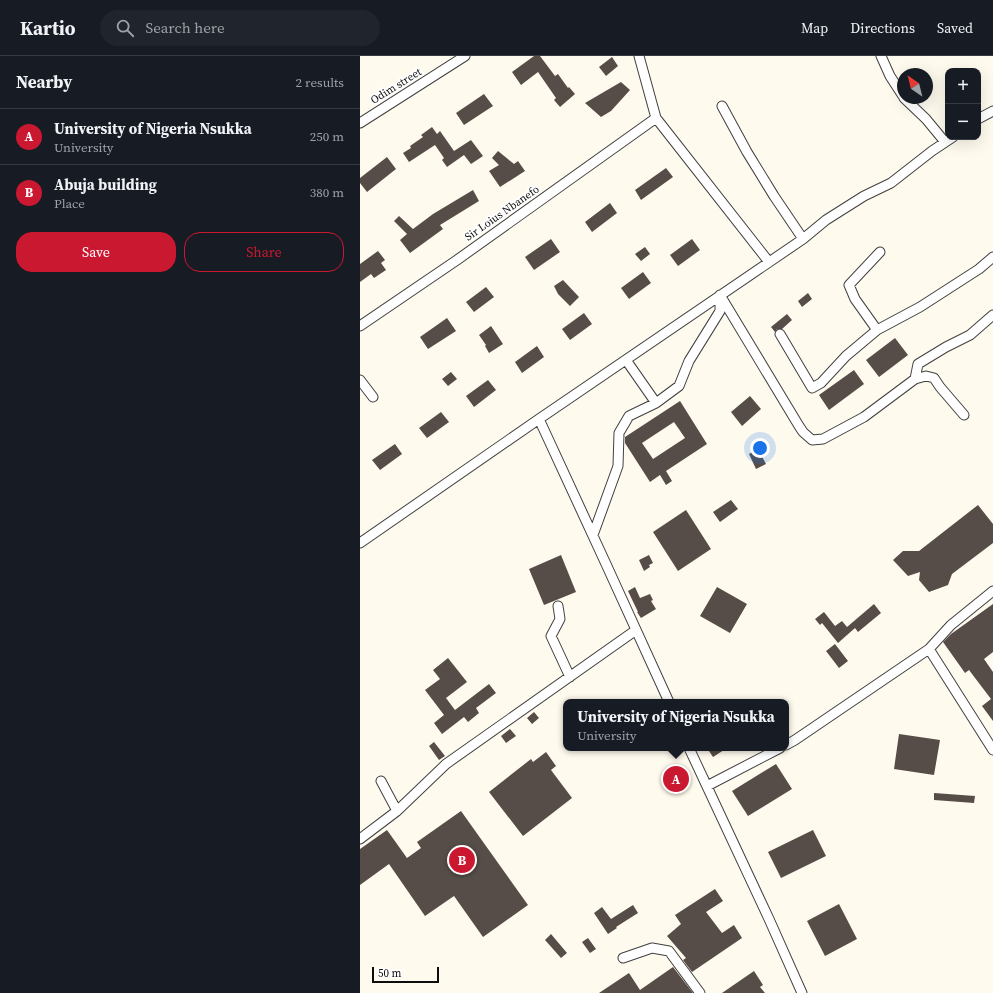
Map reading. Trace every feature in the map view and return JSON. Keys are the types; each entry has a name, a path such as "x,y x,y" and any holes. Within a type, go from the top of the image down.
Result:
{"street":[{"name":"Odim street","path":"360,123 465,56"},
{"path":"639,56 656,118 769,262"},
{"path":"881,56 890,76 897,86"},
{"path":"911,104 945,136"},
{"path":"722,106 747,152 803,239"},
{"path":"981,118 993,111"},
{"name":"Sir Loius Nbanefo","path":"360,326 457,260 656,118"},
{"path":"360,544 539,419 803,239 826,220 864,196 891,183 949,140"},
{"path":"877,330 855,299 849,285 880,252"},
{"path":"780,334 812,388 821,384 846,356 877,330 920,307 980,269 993,257"},
{"path":"720,295 799,426 812,440 823,439 864,417 915,379 926,376 934,378 964,415"},
{"path":"593,535 618,466 619,433 628,416 656,403 679,386 689,361 720,311 720,295"},
{"path":"915,379 918,364 946,347 970,335 993,316"},
{"path":"626,360 656,403"},
{"path":"360,380 373,397"},
{"path":"539,419 668,699"},
{"path":"789,743 929,649 951,625 993,591"},
{"path":"558,606 560,620 551,636 570,677"},
{"path":"360,839 397,811 446,764 636,630"},
{"path":"929,649 993,750"},
{"path":"690,751 802,993"},
{"path":"706,786 774,751"},
{"path":"381,781 397,811"},
{"path":"623,958 652,948 669,951 700,993"}],"building":[{"path":"534,56 540,56 555,76 558,74 568,88 569,87 575,94 560,107 554,100 556,98 538,72 521,85 512,72"},
{"path":"612,57 618,66 606,76 599,67"},
{"path":"621,82 630,90 611,111 601,117 585,103"},
{"path":"484,94 493,106 464,125 456,113"},
{"path":"432,127 437,134 440,131 454,151 471,140 483,156 471,164 464,155 447,167 442,160 444,158 435,145 409,162 403,153 411,148 410,146 423,137 421,135"},
{"path":"498,151 514,164 518,161 525,171 500,187 489,171 499,165 492,158"},
{"path":"387,157 396,169 367,192 360,183 360,178"},
{"path":"666,168 673,177 641,200 635,190"},
{"path":"473,190 479,201 440,225 443,229 410,253 400,240 407,234 394,221 399,216 413,229 433,214"},
{"path":"610,203 617,213 592,232 585,222"},
{"path":"551,239 560,252 534,270 525,257"},
{"path":"692,239 700,250 678,266 670,255"},
{"path":"645,247 650,254 641,261 635,254"},
{"path":"378,251 385,260 381,263 386,270 374,278 371,274 360,282 360,264"},
{"path":"643,272 651,283 629,299 621,288"},
{"path":"563,280 579,297 570,306 558,294 554,286"},
{"path":"486,287 494,297 474,312 466,302"},
{"path":"808,293 812,299 802,307 798,301"},
{"path":"584,313 592,324 570,340 562,329"},
{"path":"787,314 792,320 782,329 777,329 775,332 771,327"},
{"path":"447,318 456,331 428,349 420,337"},
{"path":"491,326 503,344 489,353 485,346 486,345 479,335"},
{"path":"895,338 908,355 879,377 866,360"},
{"path":"537,346 544,357 522,373 515,362"},
{"path":"854,370 864,384 829,410 819,395"},
{"path":"451,372 457,379 448,386 442,379"},
{"path":"488,380 496,390 474,407 466,396"},
{"path":"750,396 761,409 742,426 731,412"},
{"path":"680,401 707,444 666,471 672,481 666,485 660,475 650,482 625,443 625,437","holes":["674,422 685,438 653,459 642,443"]},
{"path":"441,412 449,422 427,438 419,428"},
{"path":"395,444 402,454 380,470 372,460"},
{"path":"758,449 766,464 756,469 749,454"},
{"path":"731,500 738,509 720,522 713,512"},
{"path":"978,505 993,524 993,543 952,574 948,585 929,592 919,580 920,572 908,576 893,560 903,551 919,551"},
{"path":"686,510 711,549 678,571 653,532"},
{"path":"561,555 576,592 544,605 529,569"},
{"path":"649,555 653,563 644,571 639,560"},
{"path":"635,587 640,598 650,594 653,600 651,601 656,609 641,618 628,591"},
{"path":"717,587 747,604 730,633 700,616"},
{"path":"874,604 881,613 858,632 855,628 838,643 822,623 820,625 815,619 824,612 835,626 842,621 847,627"},
{"path":"993,604 993,652 984,659 993,672 993,721 982,706 991,699 969,670 965,673 943,642 951,634"},
{"path":"835,644 848,661 839,668 826,651"},
{"path":"448,658 467,682 446,698 455,710 489,684 496,693 476,708 479,713 468,722 464,717 442,734 434,723 444,715 425,690 440,679 433,670"},
{"path":"534,712 539,718 532,724 527,718"},
{"path":"510,729 516,736 506,743 501,736"},
{"path":"899,734 940,740 934,775 894,769"},
{"path":"434,742 445,756 439,760 429,746"},
{"path":"709,751 722,751 713,757"},
{"path":"546,752 556,766 551,770 572,798 523,836 489,792 531,759 533,762"},
{"path":"776,764 792,789 748,816 732,791"},
{"path":"934,793 975,796 974,803 934,800"},
{"path":"461,811 528,905 483,937 454,896 425,916 389,864 360,885 360,849 387,830 407,858 421,848 417,842"},
{"path":"813,830 826,856 781,878 768,852"},
{"path":"715,889 723,901 706,912 722,933 734,925 742,938 692,972 683,960 686,958 667,936 681,924 675,915"},
{"path":"839,904 857,939 825,956 807,921"},
{"path":"633,905 638,913 608,934 594,913 602,907 611,919"},
{"path":"551,934 567,953 561,958 545,940"},
{"path":"588,938 596,949 590,953 582,942"},
{"path":"673,967 693,993 599,993 629,973 640,990"},
{"path":"754,971 763,985 760,987 765,993 722,993"}],"place":[{"name":"University of Nigeria Nsukka","path":"676,779"},
{"name":"Abuja building","path":"462,860"}]}
